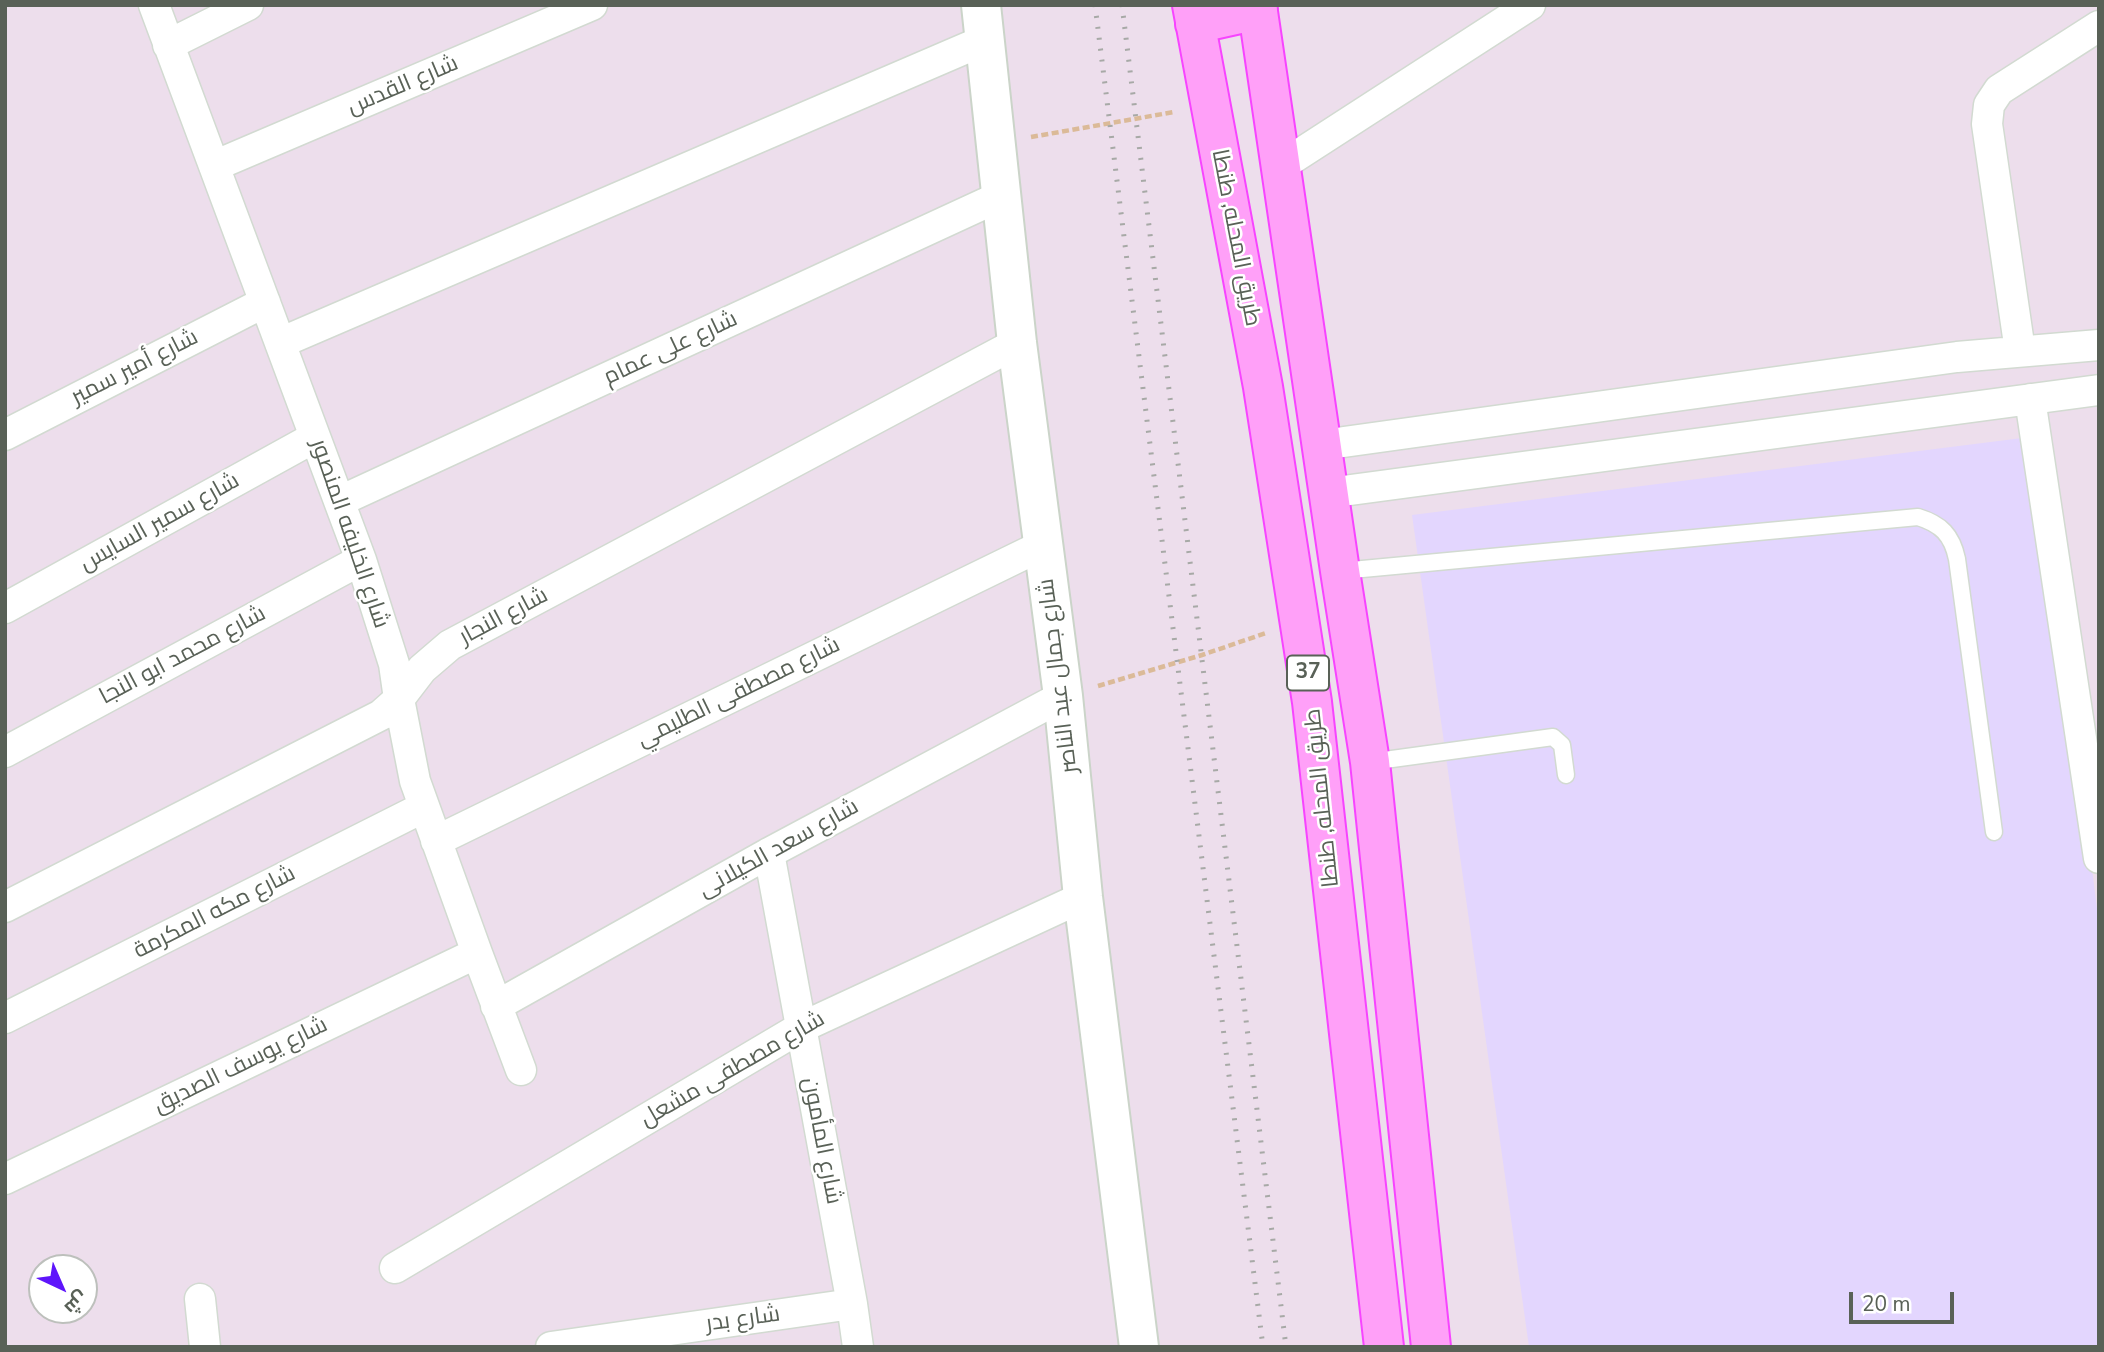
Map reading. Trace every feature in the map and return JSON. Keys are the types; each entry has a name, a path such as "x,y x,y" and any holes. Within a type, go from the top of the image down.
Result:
{"main road":[{"name":"طريق المحله, طنطا","path":"1258,8 1370,762 1431,1347"},
{"path":"1194,15 1258,8"},
{"name":"طريق المحله, طنطا","path":"1194,15 1263,387 1312,702 1384,1347"}],"street":[{"name":"شارع الخليفه المنصور","path":"154,5 361,560 394,664 415,781 521,1070"},
{"path":"168,44 248,5"},
{"name":"شارع القدس","path":"214,166 592,5"},
{"path":"1281,166 1530,5"},
{"path":"280,343 983,23"},
{"name":"شارع جمال عبد الناصر","path":"983,23 1017,343 1063,696 1083,897 1139,1347"},
{"path":"2020,352 1987,124 1989,105 1999,90 2099,26"},
{"name":"شارع على عمام","path":"340,501 1001,196"},
{"name":"شارع أمير سمير","path":"5,435 265,302"},
{"name":"شارع النجار","path":"5,907 381,715 399,699 422,669 450,645 1017,343"},
{"path":"1322,445 1957,356 2099,345"},
{"path":"1328,493 2099,390"},
{"path":"2030,399 2096,817 2099,858"},
{"name":"شارع سمير السايس","path":"5,608 315,437"},
{"name":"شارع مصطفى الطليمي","path":"436,841 1043,545"},
{"name":"شارع محمد ابو النجا","path":"5,752 361,560"},
{"name":"شارع سعد الكيلانى","path":"496,1006 769,853 1063,696"},
{"name":"شارع مكه المكرمة","path":"5,1018 424,807"},
{"name":"شارع المأمون","path":"769,853 858,1347"},
{"name":"شارع مصطفى مشعل","path":"395,1268 800,1028 1083,897"},
{"name":"شارع يوسف الصديق","path":"5,1180 477,953"},
{"path":"200,1299 205,1347"},
{"name":"شارع بدر","path":"551,1347 852,1304"}],"lane":[{"path":"1340,571 1918,517 1933,521 1945,531 1954,544 1957,559 1994,832"},
{"path":"1370,762 1553,737 1562,745 1566,775"}],"path":[{"path":"996,144 1211,107"},
{"path":"1063,696 1202,655 1300,621"}],"shaded area":[{"path":"2038,436 2099,925 2099,1347 1529,1347 1412,515"}],"railway":[{"path":"1095,5 1263,1347"},
{"path":"1122,5 1286,1347"}]}
